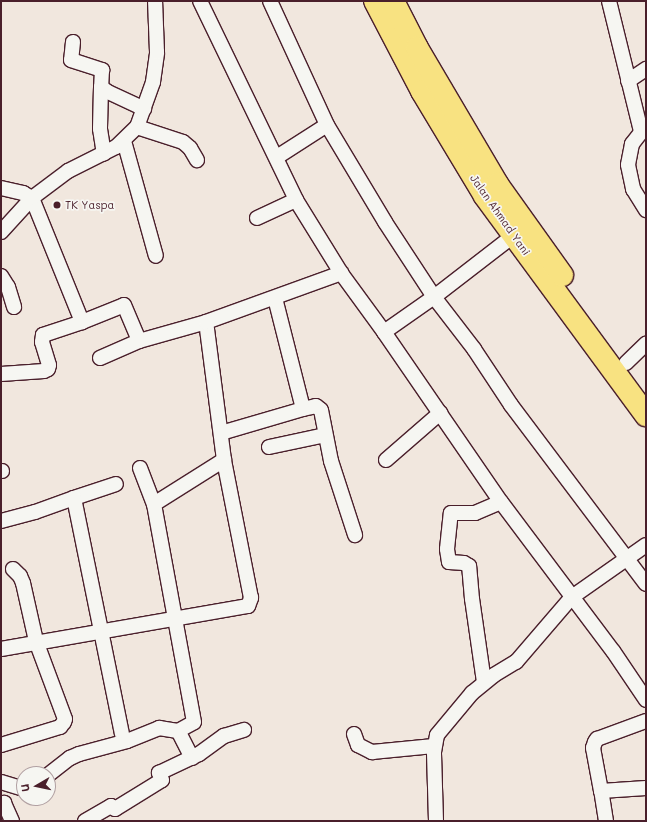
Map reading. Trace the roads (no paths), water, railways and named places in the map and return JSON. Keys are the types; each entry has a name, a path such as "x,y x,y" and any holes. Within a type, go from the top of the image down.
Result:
{"highway":[{"name":"Jalan Ahmad Yani","path":"375,1 422,91 457,152 513,236 646,415"},
{"name":"Jalan Ahmad Yani","path":"393,1 417,48 497,184 646,390"}],"street":[{"path":"1,232 32,198 68,171 104,154 124,141 137,127 153,82 156,52 155,1"},
{"path":"200,1 296,200 341,274 384,332 501,502 646,700"},
{"path":"270,1 327,124 385,222 434,297 474,350 511,405 646,584"},
{"path":"609,1 628,81 643,129 632,144 628,165 633,189 646,210"},
{"path":"73,42 71,60 102,70 100,129 104,154"},
{"path":"628,81 646,69"},
{"path":"101,87 108,92 144,109"},
{"path":"276,158 327,124"},
{"path":"137,127 183,142 190,148 197,160"},
{"path":"124,141 156,256"},
{"path":"1,188 16,191 32,198 82,322"},
{"path":"257,218 296,200"},
{"path":"384,332 434,297 513,236"},
{"path":"100,358 139,341 206,322 341,274"},
{"path":"1,276 8,287 14,307"},
{"path":"275,298 303,409"},
{"path":"1,374 44,371 48,369 42,342 43,335 82,322 124,305 139,341"},
{"path":"1,649 36,641 101,632 244,608 250,603 224,460 206,322"},
{"path":"626,363 646,344"},
{"path":"221,432 303,409 316,406 319,408 331,461 355,535"},
{"path":"386,460 440,414"},
{"path":"269,447 325,435"},
{"path":"154,504 224,460"},
{"path":"56,769 70,758 79,754 127,741 159,728 178,731 194,722 154,504 140,468"},
{"path":"1,521 35,512 116,484"},
{"path":"74,498 122,734"},
{"path":"484,682 472,599 469,566 464,563 449,562 447,549 451,513 475,513 501,502"},
{"path":"436,821 434,746 438,735 472,693 484,682 516,662 572,597 646,545"},
{"path":"1,745 60,726 64,722 64,716 36,641 23,583 20,576 13,569"},
{"path":"606,821 593,748 594,742 597,739 646,721"},
{"path":"85,821 110,806 115,809 162,780 159,773 208,749 224,736 244,730"},
{"path":"178,731 192,758"},
{"path":"354,734 358,745 372,752 434,746"},
{"path":"1,782 16,786"},
{"path":"601,791 646,788"},
{"path":"3,804 12,821"}],"place":[{"name":"TK Yaspa","path":"57,205"}]}
